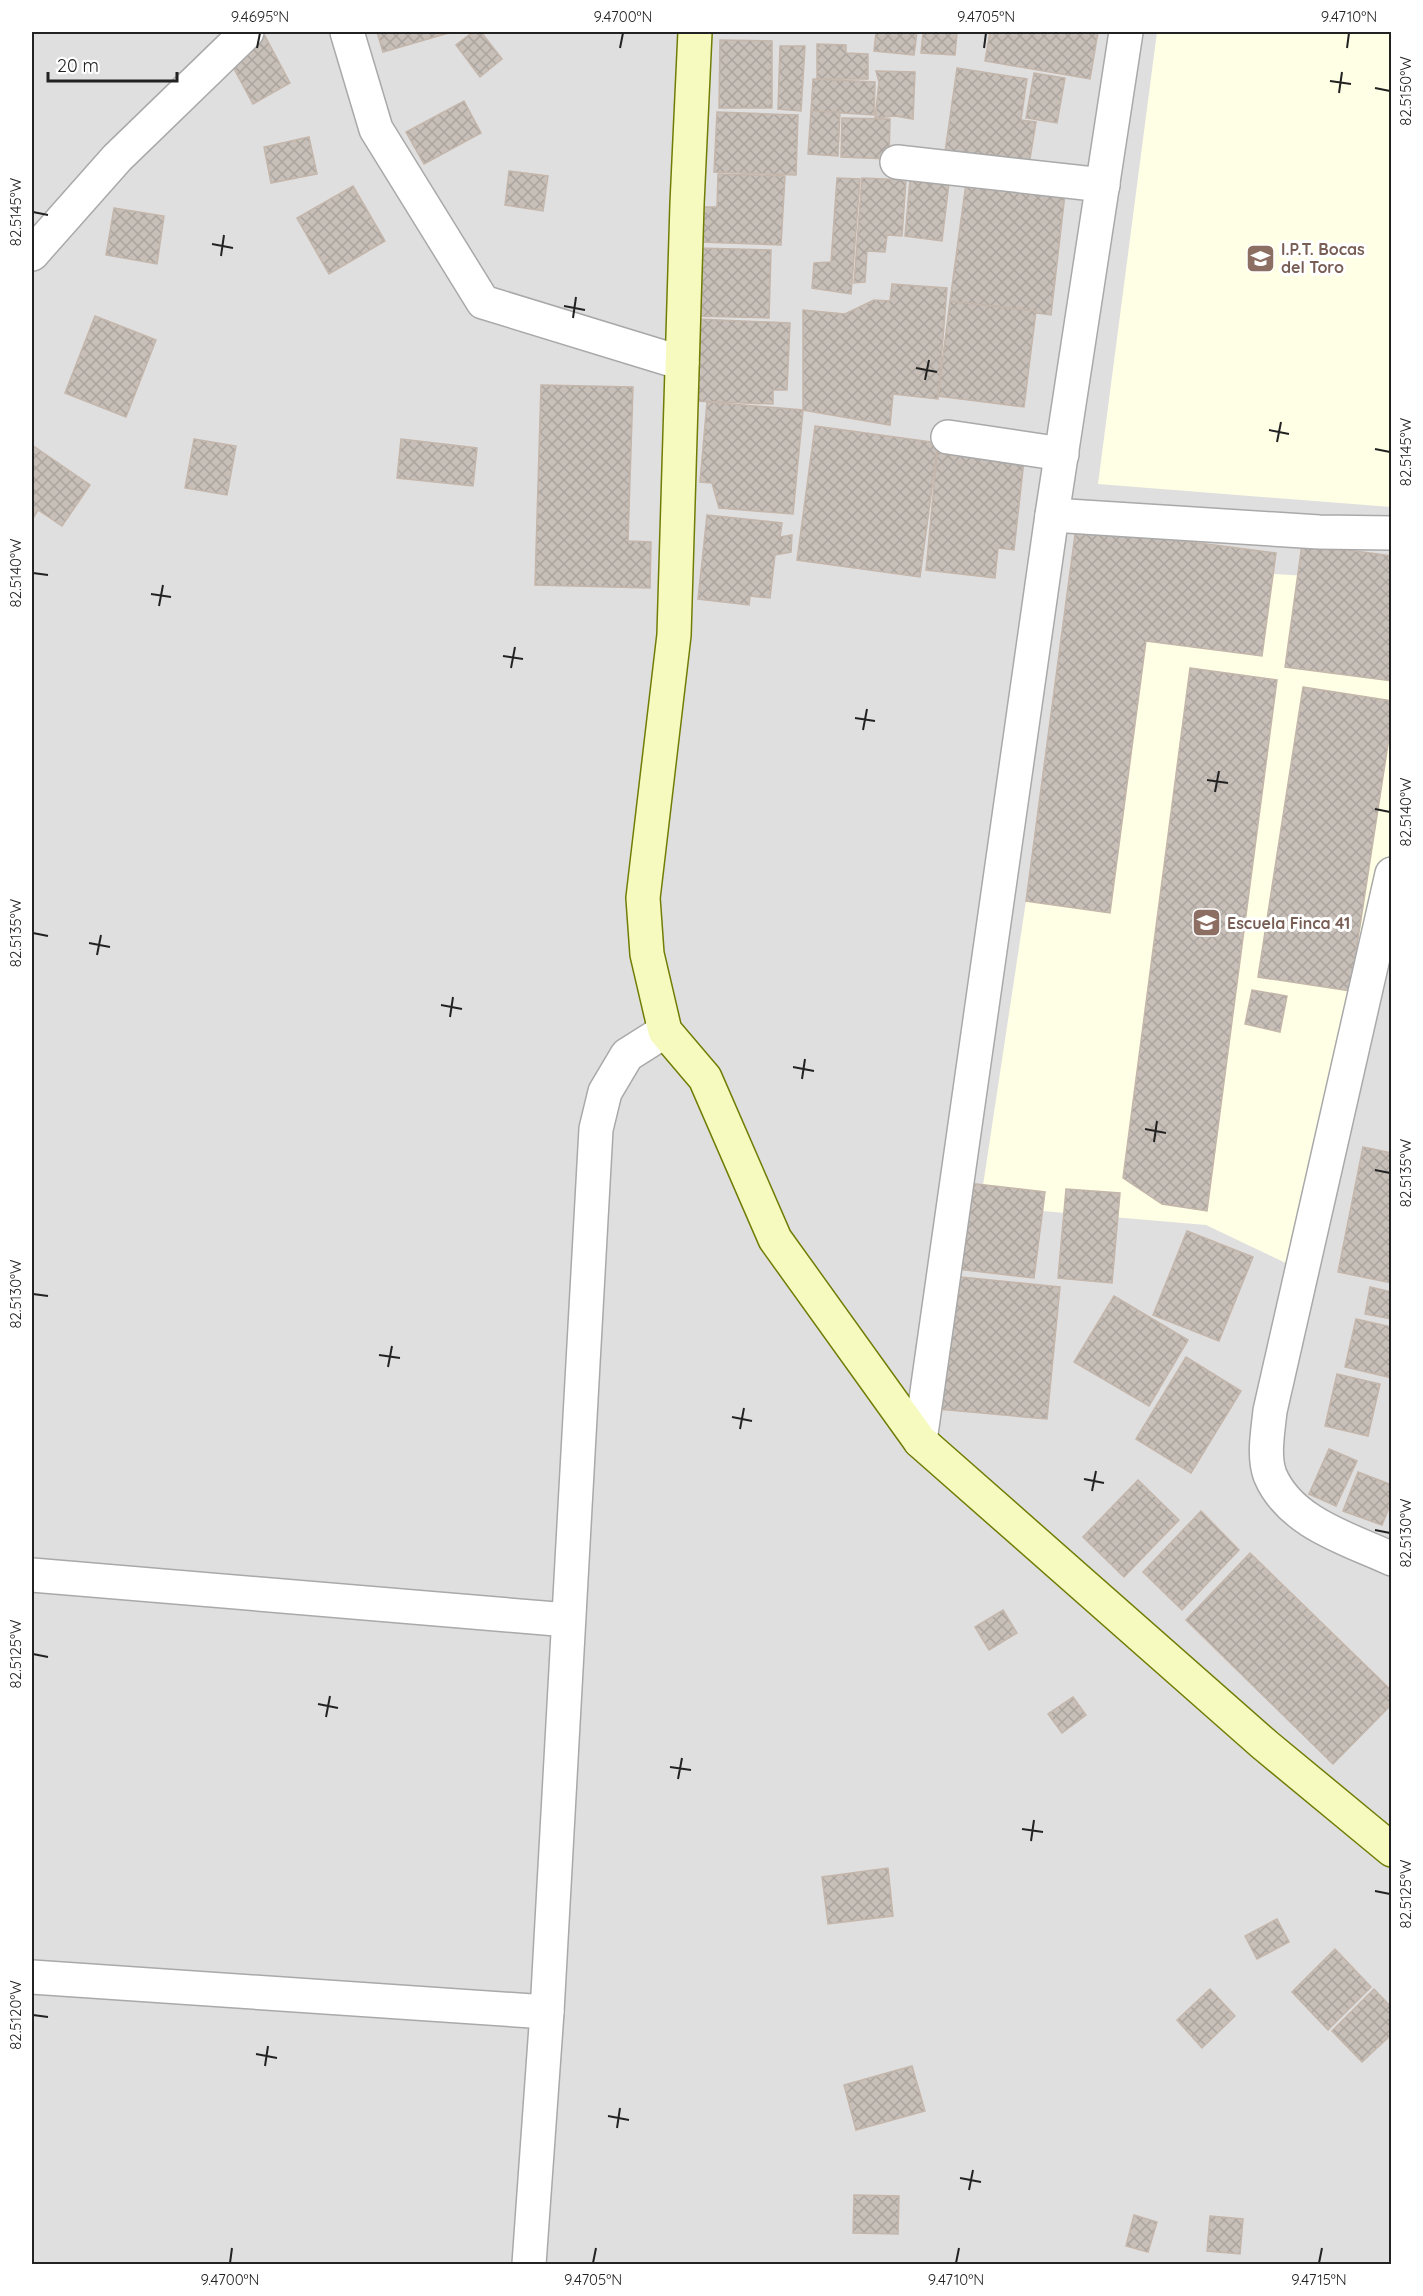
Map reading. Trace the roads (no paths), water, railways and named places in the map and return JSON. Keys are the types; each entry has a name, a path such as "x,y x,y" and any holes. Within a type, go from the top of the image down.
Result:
{"street":[{"path":"32,254 117,158 247,32"},
{"path":"347,32 376,129 483,302 682,363"},
{"path":"695,32 674,635 643,898 647,954 665,1031 705,1078 775,1239 920,1441 1265,1745 1392,1850"},
{"path":"920,1441 1052,515 1126,32"},
{"path":"897,162 1102,185"},
{"path":"948,437 1062,453"},
{"path":"1052,515 1319,532 1392,533"},
{"path":"1392,874 1270,1411 1266,1442 1270,1474 1285,1500 1306,1518 1392,1559"},
{"path":"529,2265 547,2012 596,1129 605,1092 627,1054 665,1031"},
{"path":"32,1575 568,1620"},
{"path":"32,1977 547,2012"}],"place":[{"name":"I.P.T. Bocas del Toro","path":"1260,258"},
{"name":"Escuela Finca 41","path":"1206,923"}]}
